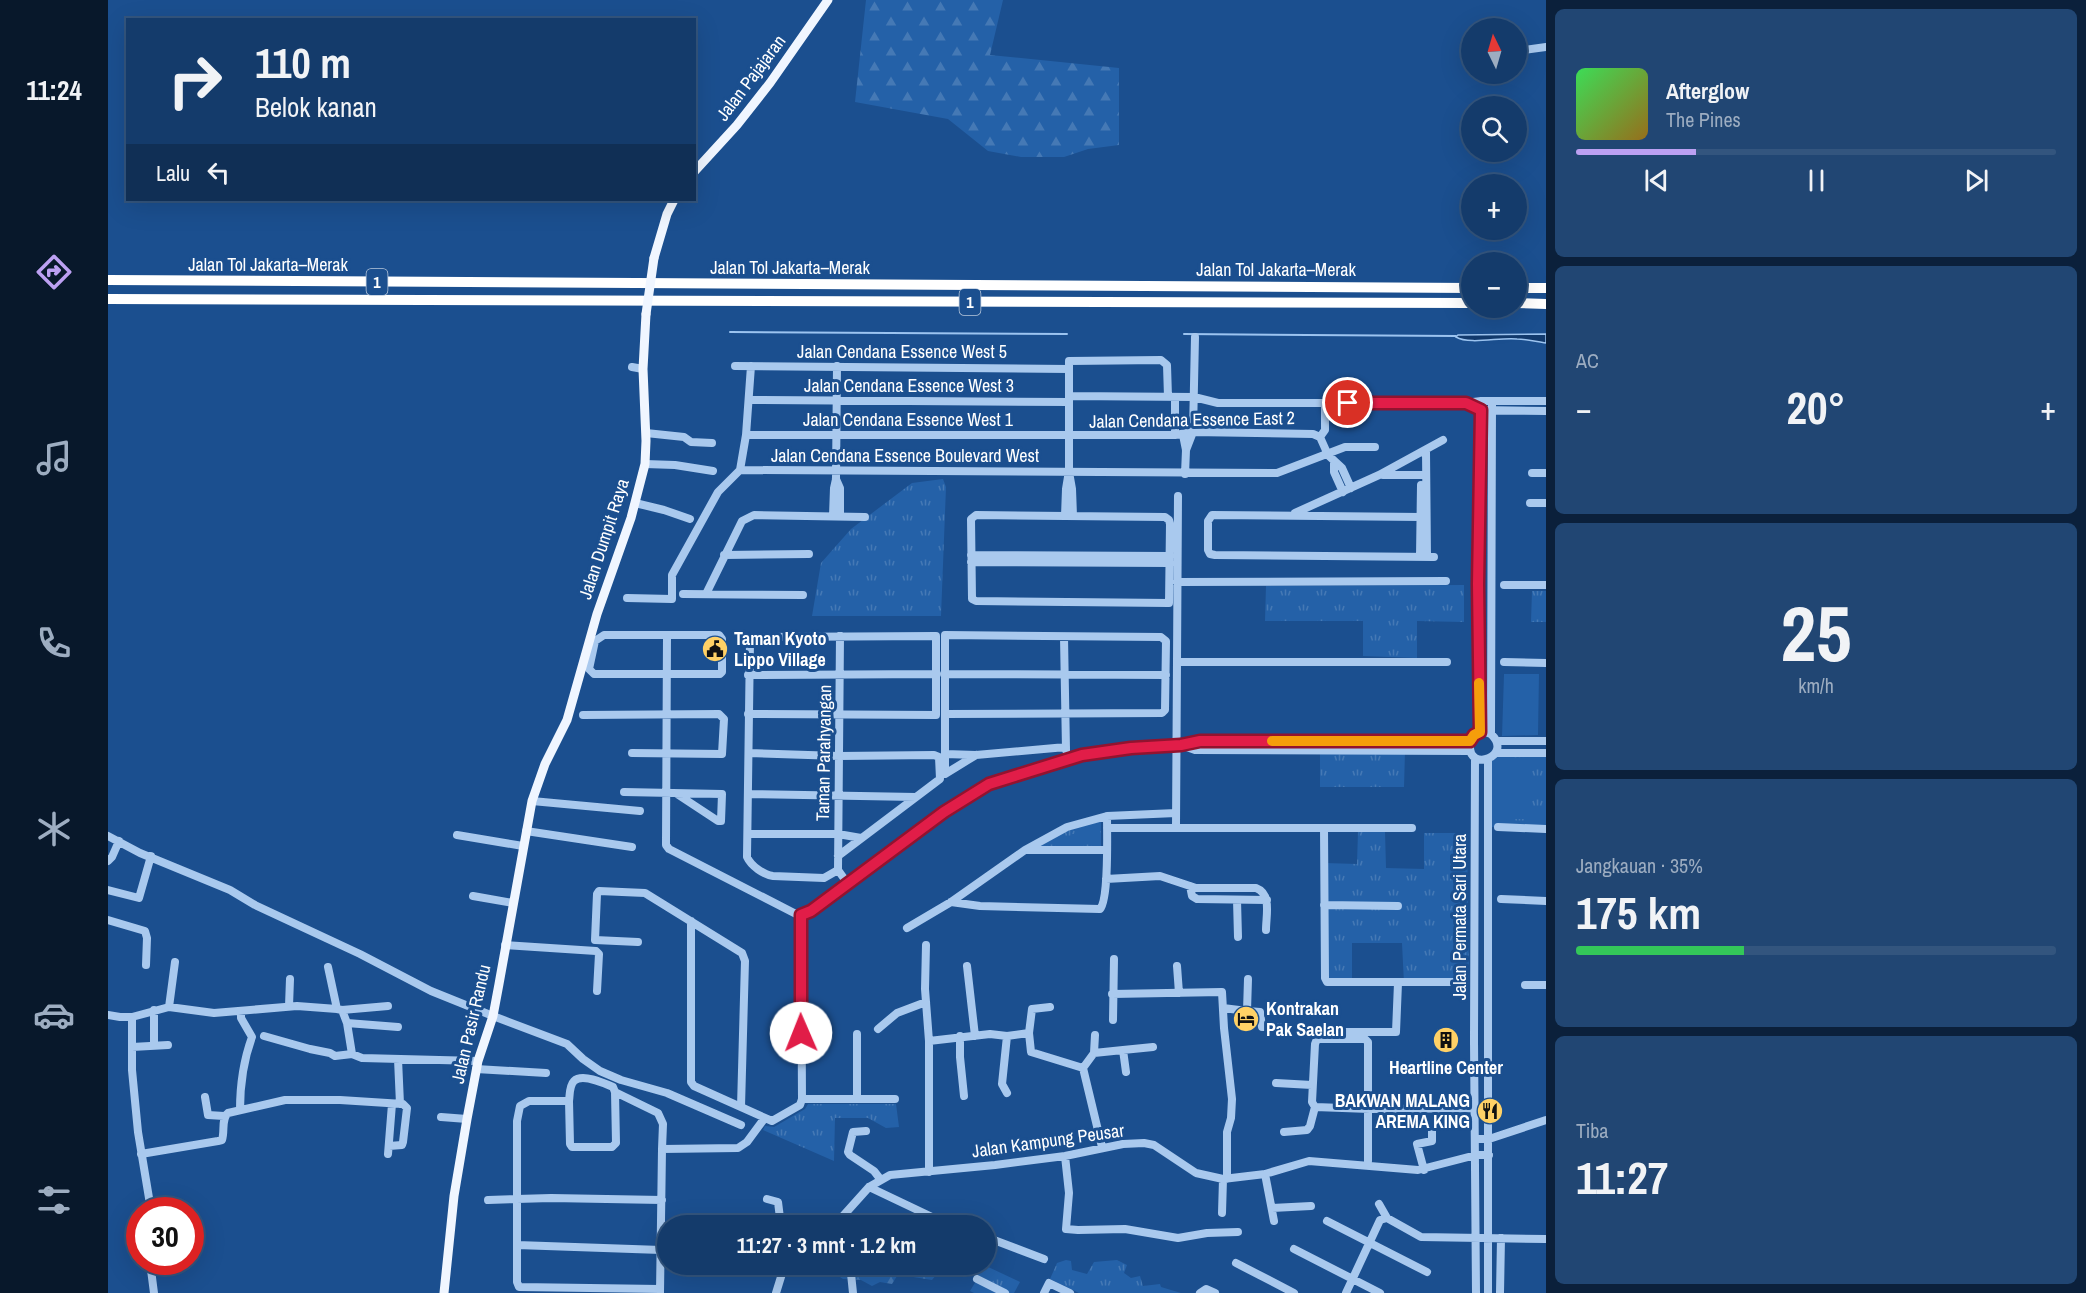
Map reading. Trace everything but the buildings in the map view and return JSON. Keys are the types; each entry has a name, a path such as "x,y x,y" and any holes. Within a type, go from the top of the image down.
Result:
{"highway":[{"name":"Jalan Tol Jakarta–Merak","path":"108,280 1461,288"},
{"path":"1527,288 1546,288"},
{"name":"Jalan Tol Jakarta–Merak","path":"108,299 1461,303"},
{"path":"1527,303 1546,304"}],"main road":[{"name":"Jalan Pajajaran","path":"696,170 731,132 770,83 828,0"},
{"name":"Jalan Dumpit Raya","path":"545,765 567,720 597,614 615,565 645,464 643,369 646,314 654,258 667,214 674,201"},
{"name":"Jalan Pasir Randu","path":"444,1293 454,1196 477,1065 492,1016 532,801 545,765"}],"street":[{"path":"1527,50 1546,47"},
{"path":"1185,474 1186,450 1193,432 1195,337"},
{"path":"1069,516 1072,489 1069,472 1069,361 1161,360 1167,365 1179,435 1186,450"},
{"name":"Jalan Cendana Essence West 5","path":"735,366 1069,369"},
{"path":"627,598 672,599 672,575 718,492 740,470 746,435 751,366"},
{"path":"837,366 834,488 837,516"},
{"path":"632,367 643,369"},
{"name":"Jalan Cendana Essence West 3","path":"749,400 1194,397 1218,403 1546,402"},
{"path":"1480,732 1478,584 1481,401"},
{"path":"1491,734 1492,401"},
{"path":"1320,437 1324,430 1325,403"},
{"path":"1466,403 1481,410 1546,411"},
{"name":"Jalan Cendana Essence East 2","path":"1069,436 1179,435 1193,432 1313,434 1320,437 1328,455 1342,468 1351,488"},
{"path":"646,433 684,437 691,442 712,443"},
{"name":"Jalan Cendana Essence West 1","path":"746,435 1069,436"},
{"path":"1291,515 1379,475 1443,440"},
{"name":"Jalan Cendana Essence Boulevard West","path":"740,470 836,475 1069,472 1277,473 1345,447 1375,447"},
{"path":"1426,451 1421,517 1427,557"},
{"path":"1335,463 1334,472 1343,492"},
{"path":"645,464 675,465 713,471"},
{"path":"1532,473 1546,473"},
{"path":"1379,475 1424,475"},
{"path":"1424,475 1427,557"},
{"path":"1176,827 1179,745 1178,496"},
{"path":"634,503 690,519"},
{"path":"1530,503 1546,503"},
{"path":"706,594 742,520 747,517 754,515 866,516"},
{"path":"976,515 1069,516 1165,517 1169,520 1170,603 972,600 971,519 976,515"},
{"path":"1421,517 1212,515 1208,521 1208,550 1210,554 1215,555 1427,557"},
{"path":"724,555 809,554"},
{"path":"971,559 1170,559"},
{"path":"1177,582 1446,581"},
{"path":"1504,585 1546,585"},
{"path":"683,594 803,595"},
{"path":"604,635 721,636 723,639 723,671 720,674 666,674 598,675 591,673 589,665 595,641 604,635"},
{"path":"667,635 666,845 669,849 801,915 811,911 964,799 989,784 1067,758 1119,749 1179,745 1200,741 1470,741"},
{"path":"748,714 936,715 945,635 1161,637 1166,641 1165,710 1162,713 945,714"},
{"name":"Taman Parahyangan","path":"838,870 840,636"},
{"path":"848,884 838,870 824,878 767,875 747,857 748,675 749,644 753,638 936,636 945,714 945,775 976,755"},
{"path":"1064,637 1067,758"},
{"path":"1177,662 1447,662"},
{"path":"1504,662 1546,663"},
{"path":"748,675 1166,675"},
{"path":"583,715 719,714 724,719 722,754 632,753"},
{"path":"1472,754 1470,741 1480,732 1491,734 1497,741 1496,753"},
{"path":"1179,745 1200,750 1472,754 1481,760 1488,759 1496,753 1544,753 1543,741 1497,741"},
{"path":"945,754 976,755 1066,747"},
{"path":"748,753 839,756 936,755 940,759 941,777 838,856"},
{"name":"Jalan Permata Sari Utara","path":"1472,754 1476,1293"},
{"name":"Jalan Permata Sari Utara","path":"1488,759 1488,1293"},
{"path":"624,792 722,794 721,821 677,794"},
{"path":"749,794 916,797"},
{"path":"532,801 640,811"},
{"path":"907,928 951,902 1026,850 1067,827 1107,816 1176,813"},
{"path":"951,902 980,906 1100,909 1103,906 1106,879 1107,816"},
{"path":"1498,827 1546,829"},
{"path":"1107,828 1412,828"},
{"path":"1324,828 1325,978 1327,982 1462,982"},
{"path":"526,831 632,847"},
{"path":"748,834 838,834 861,838"},
{"path":"457,835 523,846"},
{"path":"108,836 191,876 230,890 255,906 360,954 431,991 567,1044 600,1071 621,1080 667,1093 741,1125"},
{"path":"108,861 119,841"},
{"path":"1026,850 1106,850"},
{"path":"108,890 139,898 151,856"},
{"path":"1106,879 1160,876 1203,889 1256,888 1261,890 1267,900 1266,930"},
{"path":"1190,886 1192,896 1197,899 1267,900"},
{"path":"638,942 595,940 599,891 645,892 742,954 744,958 741,1107"},
{"path":"473,896 513,903"},
{"path":"1501,899 1546,901"},
{"path":"1237,900 1238,938"},
{"path":"1324,905 1398,906"},
{"path":"691,921 691,1083 741,1107 761,1122 772,1121 800,1106 802,1099 801,915"},
{"path":"108,920 145,931 146,965"},
{"path":"506,945 596,951 598,954 597,991"},
{"path":"926,945 929,1172"},
{"path":"1113,1020 1114,959"},
{"path":"169,1007 175,962"},
{"path":"967,966 975,1036"},
{"path":"1178,966 1179,993"},
{"path":"328,967 340,1009 348,1023 351,1054"},
{"path":"289,1006 290,979"},
{"path":"1247,1011 1248,979"},
{"path":"1327,1032 1396,1032 1398,983"},
{"path":"1474,984 1488,985"},
{"path":"1525,985 1546,985"},
{"path":"1112,994 1222,992 1232,1099 1231,1118 1227,1132 1222,1213"},
{"path":"878,1029 897,1013 926,1002"},
{"path":"108,1015 132,1017 169,1007 214,1013 289,1006 340,1009 388,1006"},
{"path":"1050,1007 1032,1009 1029,1033 1031,1052 1083,1068"},
{"path":"1223,1008 1260,1012 1262,1027 1279,1028"},
{"path":"154,1010 154,1044"},
{"path":"240,1110 248,1047 252,1037 241,1018 241,1011"},
{"path":"132,1017 132,1070 141,1154 149,1197"},
{"path":"348,1023 398,1027"},
{"path":"929,1041 960,1036 990,1034 1007,1036 1029,1033"},
{"path":"857,1034 857,1099"},
{"path":"1095,1035 1094,1053 1083,1068 1102,1147"},
{"path":"264,1036 335,1056 351,1054 362,1058 477,1065 546,1073"},
{"path":"960,1036 964,1096"},
{"path":"1007,1036 1002,1084 1007,1093"},
{"path":"1284,1132 1307,1130 1310,1126 1315,1107 1312,1102 1312,1085 1317,1039 1365,1039 1368,1042 1370,1109 1368,1161"},
{"path":"132,1047 168,1045"},
{"path":"1094,1053 1154,1047"},
{"path":"1123,1050 1126,1072"},
{"path":"205,1097 208,1115 224,1116 228,1113 285,1100 340,1100 396,1104 406,1106 402,1145 389,1150 396,1104 398,1059"},
{"path":"615,1092 616,1143 612,1147 572,1147 569,1101 572,1083 576,1079 588,1078 610,1086 615,1092 658,1113 663,1124 662,1215"},
{"path":"1276,1083 1312,1085"},
{"path":"802,1099 895,1099"},
{"path":"569,1101 528,1101 520,1106 517,1121 516,1198 517,1282 519,1287 660,1291 660,1275"},
{"path":"1315,1107 1489,1108"},
{"path":"141,1154 222,1140 224,1116"},
{"path":"441,1117 467,1119"},
{"path":"1476,1139 1489,1138 1546,1120"},
{"path":"662,1149 738,1148 747,1142 761,1122"},
{"path":"1424,1170 1417,1144 1432,1141 1432,1129"},
{"path":"866,1131 853,1132 848,1152 874,1171 881,1180"},
{"name":"Jalan Kampung Peusar","path":"844,1215 869,1187 890,1175 1065,1156 1123,1144 1154,1145 1196,1173 1225,1179 1265,1174 1315,1160 1424,1170 1476,1155 1489,1155"},
{"path":"1065,1156 1069,1193 1066,1229 1125,1228 1178,1238 1207,1233 1238,1232"},
{"path":"1265,1174 1274,1221"},
{"path":"869,1187 928,1215"},
{"path":"488,1200 516,1198 662,1200"},
{"path":"767,1199 778,1202 780,1215"},
{"path":"1379,1204 1387,1218 1416,1236 1546,1239"},
{"path":"1272,1208 1311,1206"},
{"path":"1346,1293 1380,1220 1387,1218"},
{"path":"1327,1221 1427,1272"},
{"path":"1500,1293 1501,1238"},
{"path":"996,1241 1044,1260"},
{"path":"517,1245 657,1250"},
{"path":"1294,1249 1380,1293"},
{"path":"1236,1263 1294,1293"},
{"path":"152,1275 154,1293"},
{"path":"776,1293 782,1275"},
{"path":"851,1275 853,1293"},
{"path":"977,1279 1005,1293"},
{"path":"1044,1293 1049,1283 1070,1293"},
{"path":"1200,1293 1206,1289 1215,1293"}],"green space":[{"path":"866,0 1003,0 990,55 1119,68 1119,145 1088,149 1064,157 1021,157 988,151 948,119 855,102"},
{"path":"943,479 946,487 941,616 812,616 821,563 851,529 912,483"},
{"path":"1464,585 1464,622 1417,621 1417,658 1363,656 1363,621 1265,621 1266,586"},
{"path":"1532,591 1546,591 1546,622 1531,622"},
{"path":"1504,674 1539,674 1538,735 1502,736"},
{"path":"1320,751 1405,751 1404,787 1320,787"},
{"path":"1496,753 1546,753 1546,829 1489,827 1488,760"},
{"path":"1530,757 1530,819 1494,819 1495,758"},
{"path":"1101,821 1101,846 1038,848 1074,827"},
{"path":"1358,832 1385,832 1386,868 1424,869 1424,833 1467,833 1469,983 1404,983 1402,943 1352,943 1352,983 1327,982 1324,863 1357,864"},
{"path":"1071,834 1088,834 1088,842 1071,842"},
{"path":"808,1104 896,1104 899,1127 886,1128 868,1118 835,1118 834,1161 763,1130 765,1126 774,1127 805,1109"},
{"path":"1117,1260 1127,1265 1124,1273 1131,1278 1140,1276 1143,1286 1160,1284 1161,1287 1181,1293 1079,1293 1050,1279 1057,1263 1071,1261 1072,1270 1087,1274 1094,1262"},
{"path":"996,1271 1020,1282 1014,1293 974,1293 970,1291 979,1276 977,1275 996,1275"},
{"path":"840,1275 901,1275 897,1276 892,1284 880,1282 872,1286 861,1280 840,1277"},
{"path":"901,1275 936,1275 932,1280"}],"shaded area":[{"path":"1546,334 1546,343 1524,339 1477,341 1456,337 1458,335"}],"waterway":[{"path":"730,332 1067,334"},
{"path":"1184,334 1456,336"}],"slow traffic":[{"path":"1272,741 1470,741 1480,732 1479,683"}],"place":[{"name":"Taman Kyoto Lippo Village","path":"715,649"},
{"name":"Kontrakan Pak Saelan","path":"1246,1019"},
{"name":"Heartline Center","path":"1446,1040"},
{"name":"BAKWAN MALANG AREMA KING","path":"1490,1111"}],"route":[{"path":"801,1033 801,915 811,911 835,894 954,805 989,784 1067,758 1096,752 1181,745 1195,741 1470,741 1480,732 1478,584 1481,410 1466,403 1348,403"}]}
